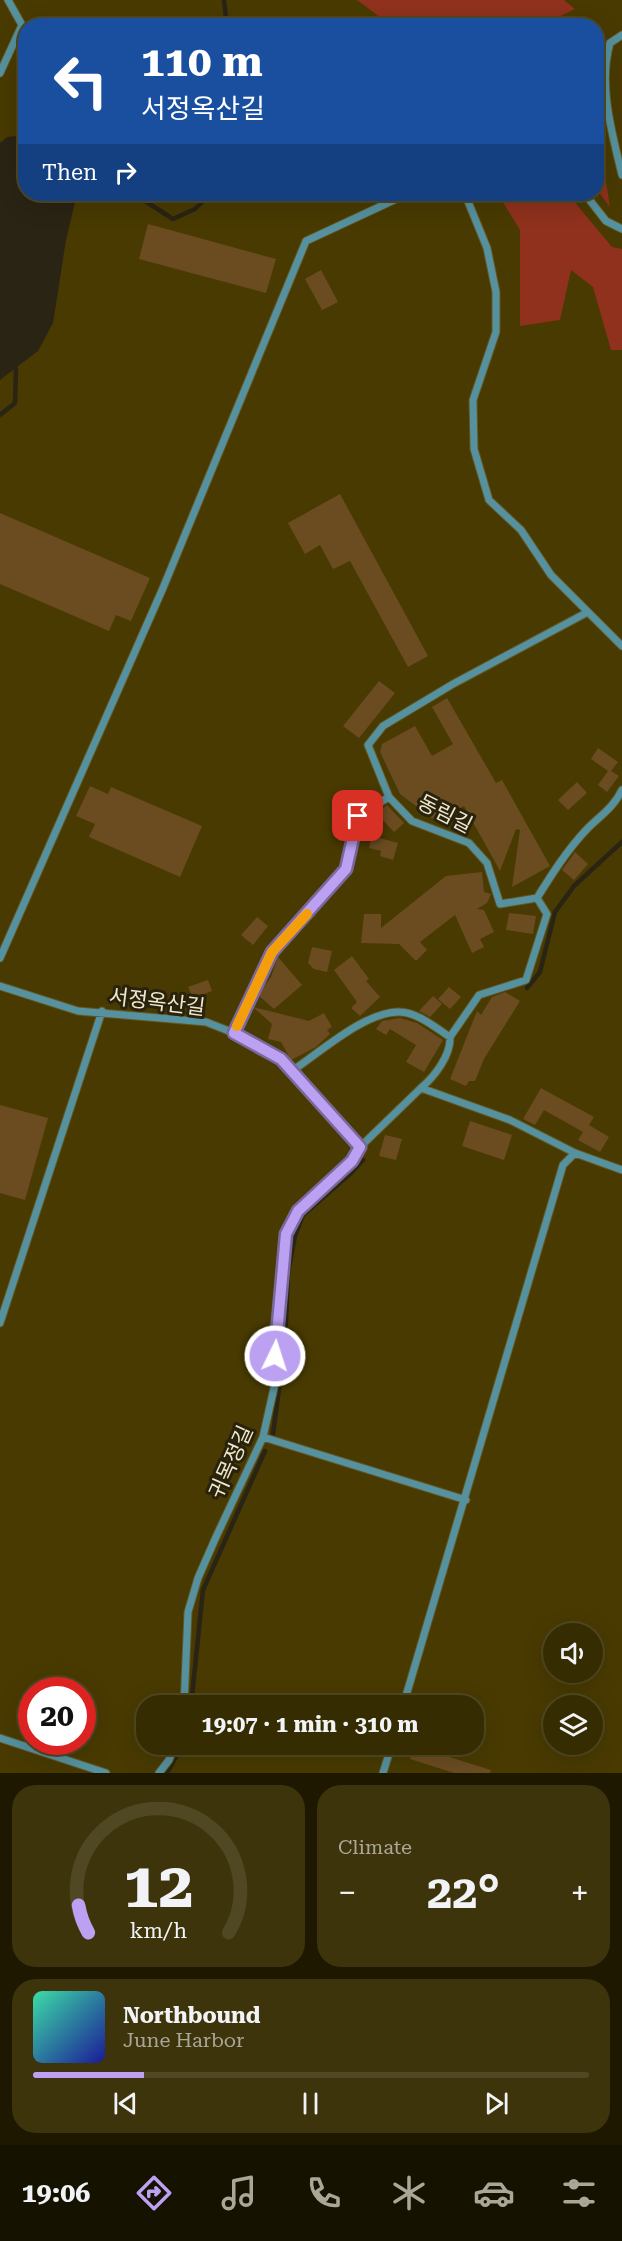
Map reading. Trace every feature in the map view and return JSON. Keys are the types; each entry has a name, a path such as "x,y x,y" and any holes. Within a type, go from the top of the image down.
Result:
{"lane":[{"path":"8,0 18,18"},
{"path":"0,73 18,34"},
{"path":"622,35 610,43 604,62 610,126 622,175"},
{"path":"0,958 163,588 306,242 392,201"},
{"path":"468,201 487,248 496,292 496,332 473,400 474,449 489,500 521,530 550,575 622,646"},
{"path":"590,201 606,221 622,229"},
{"path":"389,797 368,745 383,726 453,684 586,613"},
{"path":"360,1147 434,1077 450,1044 450,1037 480,995 526,980 547,914 537,898 561,859 616,801 622,790"},
{"name":"동림길","path":"234,1033 272,952 346,869 358,816 389,797 412,821 469,843 487,863 500,904 537,898"},
{"name":"서정옥산길","path":"0,986 78,1011 102,1011 206,1022 234,1033 281,1059 360,1147"},
{"path":"0,1323 102,1011"},
{"path":"292,1071 378,1015 401,1012 416,1017 450,1037"},
{"path":"421,1088 510,1119 575,1153 622,1170"},
{"name":"귀목정길","path":"184,1695 188,1612 216,1537 263,1437 274,1388 275,1340 286,1234 298,1211 352,1161 360,1147"},
{"path":"406,1695 466,1500 563,1165 575,1153"},
{"path":"263,1437 466,1500"},
{"path":"0,1738 106,1773"},
{"path":"159,1773 171,1755"},
{"path":"383,1773 389,1755"}],"shaded area":[{"path":"357,0 564,0 575,9 556,18 381,18"},
{"path":"18,136 18,201 75,201 66,240 53,323 38,351 0,380 0,143 7,137"},
{"path":"604,170 610,207 604,199"},
{"path":"502,201 574,201 612,247 622,249 622,350 611,350 593,287 571,270 560,320 520,326 520,230"}],"building":[{"path":"148,224 276,259 266,293 139,259"},
{"path":"321,270 338,302 322,310 305,279"},
{"path":"340,494 428,656 408,667 350,561 333,569 320,545 305,554 288,523"},
{"path":"0,513 150,578 131,621 116,615 109,631 0,584"},
{"path":"379,681 395,693 359,738 343,726"},
{"path":"447,698 496,783 502,780 550,866 512,887 520,830 516,829 500,871 464,806 436,821 400,794 380,752 382,744 415,726 432,756 453,744 432,707"},
{"path":"598,748 618,762 611,771 619,776 607,792 598,785 608,771 591,759"},
{"path":"577,782 587,793 568,810 558,800"},
{"path":"90,786 108,794 111,787 202,826 180,877 89,837 95,824 76,816"},
{"path":"387,805 404,823 394,832 377,814"},
{"path":"372,836 398,843 393,860 380,856 381,851 369,848"},
{"path":"575,852 588,864 574,880 562,870"},
{"path":"482,872 484,892 491,894 487,903 477,909 484,910 494,932 480,939 484,947 472,953 455,915 420,942 427,950 416,961 399,944 361,943 364,914 381,914 381,928 446,876"},
{"path":"509,913 536,916 533,934 506,930"},
{"path":"257,917 268,926 253,945 241,935"},
{"path":"312,947 332,951 327,972 314,969 308,963"},
{"path":"352,956 369,979 366,981 380,997 360,1016 351,1008 357,1002 334,970"},
{"path":"278,957 302,985 274,1009 258,995 271,977"},
{"path":"208,980 212,991 193,998 188,987"},
{"path":"449,987 461,997 450,1009 438,999"},
{"path":"505,992 520,1001 484,1059 475,1081 469,1081 466,1086 450,1079 477,1011 481,1015 492,997"},
{"path":"433,996 442,1004 430,1017 419,1011"},
{"path":"253,1007 309,1021 324,1013 332,1027 327,1030 330,1034 316,1047 291,1060 281,1042 268,1039 272,1024"},
{"path":"400,1018 417,1023 443,1040 424,1072 406,1062 416,1045 390,1029 386,1035 376,1029 382,1021"},
{"path":"541,1088 594,1117 589,1125 609,1137 600,1152 578,1140 583,1132 544,1110 535,1125 523,1119"},
{"path":"0,1105 48,1118 25,1200 0,1193"},
{"path":"470,1121 512,1135 504,1160 462,1146"},
{"path":"385,1135 402,1139 396,1160 379,1156"},
{"path":"411,1755 443,1755 491,1770 490,1773 454,1773 410,1759"}],"waterway":[{"path":"224,0 226,18"},
{"path":"145,201 173,219 195,209 203,201"},
{"path":"0,415 15,403 16,369"},
{"path":"527,988 540,972 555,912 574,886 622,842"},
{"path":"273,1434 285,1344 288,1273 295,1236 303,1215 363,1160"},
{"path":"192,1695 203,1590 265,1451"},
{"path":"167,1773 177,1755"}],"slow traffic":[{"path":"237,1026 272,952 307,914"}],"route":[{"path":"275,1356 286,1234 298,1211 318,1190 352,1161 360,1147 281,1059 234,1033 272,952 346,869 358,816"}]}
